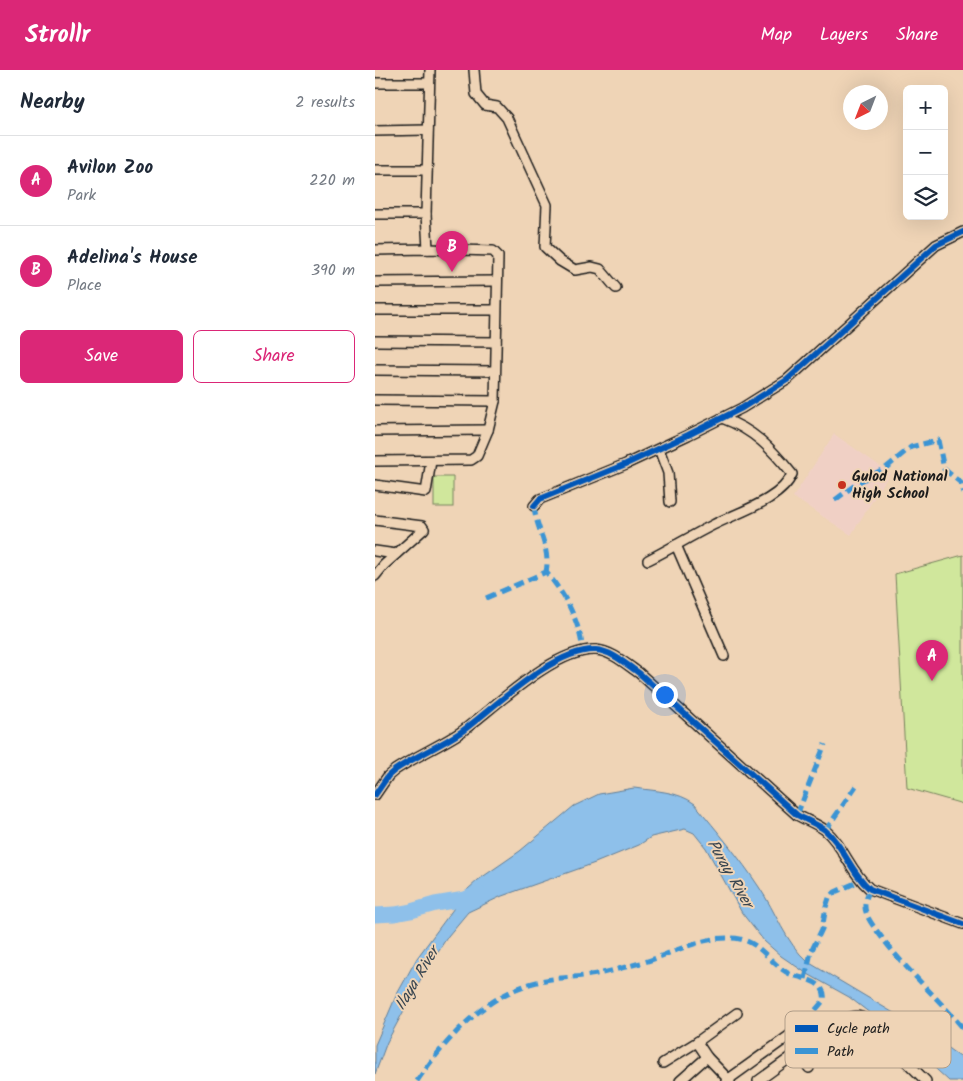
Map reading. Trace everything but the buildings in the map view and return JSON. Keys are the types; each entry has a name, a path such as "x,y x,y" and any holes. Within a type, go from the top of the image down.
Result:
{"street":[{"path":"428,248 426,214 430,70"},
{"path":"475,70 476,94 485,104 497,107 507,118 547,205 545,247 560,261 575,270 592,267 600,270 616,288"},
{"path":"375,83 429,83"},
{"path":"375,131 428,130"},
{"path":"375,170 427,170"},
{"path":"375,214 426,214"},
{"path":"534,506 540,499 626,464 722,418 787,380 936,245 963,232"},
{"path":"375,250 428,248 493,251 498,256 495,401 488,430 474,459 375,461"},
{"path":"375,282 497,281"},
{"path":"375,310 496,310"},
{"path":"375,341 496,342"},
{"path":"375,370 495,370"},
{"path":"375,400 495,401"},
{"path":"648,560 761,502 784,487 789,481 792,474 770,447 737,424 722,418"},
{"path":"375,431 488,430"},
{"path":"659,449 668,473 670,502"},
{"path":"375,484 426,492 431,461"},
{"path":"375,520 423,527 423,530 375,576"},
{"path":"676,545 724,656"},
{"path":"375,551 396,554"},
{"path":"375,795 388,776 395,770 459,733 531,677 567,656 597,650 613,655 639,674 792,810 825,831 834,840 860,881 870,889 963,924"},
{"path":"663,1062 697,1042 737,1012"},
{"path":"697,1042 707,1057 728,1080 785,1039"},
{"path":"681,1081 707,1057"},
{"path":"758,1081 785,1061"},
{"path":"913,1068 926,1081"}],"shaded area":[{"name":"Gulod National High School","path":"834,434 890,473 851,535 793,497"}],"green space":[{"path":"434,477 453,477 453,507 434,507"},
{"path":"963,555 963,804 907,788 895,574"}],"water":[{"name":"Ilaya River","path":"634,788 674,794 695,804 752,876 787,936 800,954 808,962 890,1011 867,1011 849,997 806,973 781,956 764,941 742,913 706,848 694,833 685,829 651,837 639,845 595,863 502,896 468,912 448,936 424,973 387,1042 375,1074 375,1045 396,996 417,958 468,889 520,851 574,806 599,794"},
{"path":"951,1050 963,1059 963,1081 949,1081 935,1068 951,1068"}],"waterway":[{"name":"Puray River","path":"375,915 411,911 435,904 465,899 478,893"}],"marked path":[{"path":"835,500 859,482 887,467 911,447 938,440 944,469 961,483 963,493"},
{"path":"534,506 547,555 546,572"},
{"path":"486,598 546,572 560,590 571,609 583,651"},
{"path":"797,815 825,744"},
{"path":"825,831 856,786"},
{"path":"805,979 811,952 822,929 829,898 835,892 860,881"},
{"path":"870,889 865,909 872,924 900,959 947,1011"},
{"path":"417,1081 441,1049 470,1019 503,996 521,987 541,981 609,971 641,963 689,945 714,939 727,938 748,941 785,971 819,985 824,994 824,1000 815,1011"},
{"path":"951,1015 963,1028"}],"cycle path":[{"path":"534,506 540,499 626,464 688,435 742,408 787,380 936,245 963,232"},
{"path":"375,795 388,776 395,770 461,732 525,681 562,659 579,652 602,651 619,659 639,673 797,815 815,824 832,836 857,875 870,889 963,924"}],"place":[{"name":"Adelina's House","path":"452,272"},
{"name":"Gulod National High School","path":"842,485"},
{"name":"Avilon Zoo","path":"932,681"}]}
